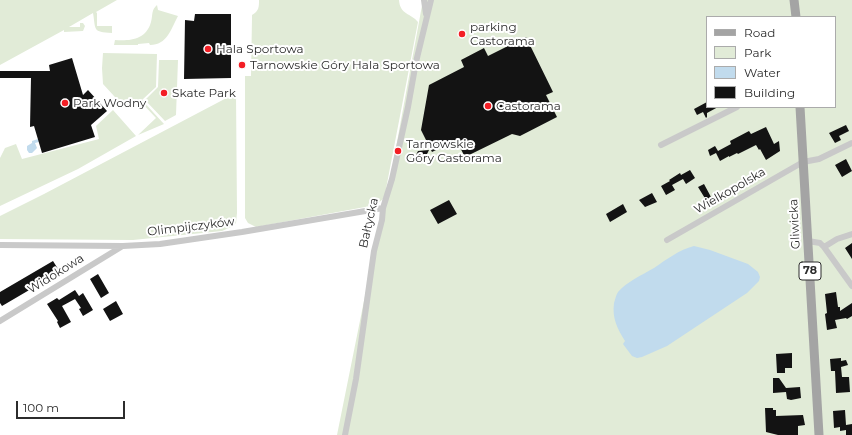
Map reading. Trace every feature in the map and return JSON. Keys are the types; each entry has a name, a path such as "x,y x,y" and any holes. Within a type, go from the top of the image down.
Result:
{"main road":[{"path":"794,0 796,16"},
{"name":"Gliwicka","path":"800,108 819,435"}],"street":[{"name":"Bałtycka","path":"424,0 426,17"},
{"name":"Bałtycka","path":"345,435 356,379 374,250 431,0"},
{"path":"661,145 735,108"},
{"name":"Wielkopolska","path":"667,240 803,162 819,159 852,143"},
{"name":"Olimpijczyków","path":"0,245 123,246 160,244 383,208"},
{"path":"824,247 837,239 852,234"},
{"path":"808,241 820,243 824,247 852,286"},
{"name":"Widokowa","path":"0,321 123,246"}],"green space":[{"path":"0,0 117,0 96,12 97,26 112,26 112,33 101,32 96,29 93,13 69,27 80,27 80,23 83,23 85,26 83,31 64,32 64,30 0,65"},
{"path":"259,0 399,0 401,8 418,22 385,194 383,199 376,205 256,227 248,223 245,218 245,76 251,76 252,15 258,9"},
{"path":"423,0 852,0 852,435 337,435 371,266 388,191"},
{"path":"157,5 158,10 178,16 171,31 161,42 150,45 149,43 138,45 114,45 115,40 137,38 145,33 149,28 152,13"},
{"path":"103,53 157,54 156,87 142,100 164,124 138,135 156,118 141,102 132,108 125,108 103,84"},
{"name":"Skate Park","path":"159,60 178,60 176,115 165,121 145,100 158,87"},
{"path":"236,93 237,213 236,223 231,227 222,231 133,240 0,239 0,216"},
{"path":"113,110 136,136 78,169 0,206 0,158 5,148 16,144 22,159 99,139 96,126"}],"water":[{"path":"38,139 39,142 35,143 37,148 32,153 29,153 27,146 32,143 32,141"},
{"path":"694,246 710,250 748,264 758,272 760,277 759,281 747,293 667,346 642,357 637,358 632,356 623,344 625,341 614,318 614,303 617,293 635,278 654,268 678,252"}],"building":[{"name":"Hala Sportowa","path":"195,14 231,14 231,78 184,79 185,20 194,21"},
{"name":"Castorama","path":"526,37 553,92 546,95 557,117 520,136 512,134 465,157 456,140 432,152 421,130 429,85 464,67 461,60 484,48 488,56"},
{"name":"Park Wodny","path":"72,58 83,95 88,90 107,111 91,125 95,137 42,153 34,126 30,127 31,78 0,78 0,71 50,71 49,65"},
{"path":"706,103 706,108 716,108 707,113 706,118 703,112 697,115 694,109"},
{"path":"846,125 849,131 839,136 841,140 835,143 829,133"},
{"path":"766,127 774,144 779,141 780,151 766,160 756,145 720,161 716,153 710,156 708,150 715,146 718,151 731,144 730,141 749,131 751,134"},
{"path":"429,150 424,160 420,161 417,159 416,155 418,151"},
{"path":"846,159 852,171 842,177 835,165"},
{"path":"690,170 695,178 686,184 683,179 672,185 675,190 666,195 661,186 680,173 681,175"},
{"path":"704,184 711,197 706,200 698,187"},
{"path":"652,193 657,202 645,207 639,200"},
{"path":"449,200 457,214 438,224 430,210"},
{"path":"623,204 627,212 610,222 606,214"},
{"path":"852,243 852,259 845,248"},
{"path":"53,261 60,272 2,306 0,303 0,292"},
{"path":"98,274 109,293 101,298 90,279"},
{"path":"75,290 79,296 83,293 93,310 83,316 79,309 81,308 75,299 62,306 71,322 60,328 57,322 58,321 47,304 57,298 59,300"},
{"path":"836,292 840,311 852,303 852,316 847,319 835,320 837,328 827,330 825,294"},
{"path":"116,301 123,314 110,321 103,309"},
{"path":"792,353 792,368 785,368 785,373 777,373 776,354"},
{"path":"841,358 841,361 846,360 848,365 841,367 842,377 849,377 850,392 836,393 835,371 831,371 830,359"},
{"path":"773,378 779,378 786,388 800,387 801,398 791,400 787,399 786,392 773,393"},
{"path":"765,408 773,408 773,410 776,410 776,416 803,415 805,425 798,426 798,435 778,435 766,432"},
{"path":"845,410 846,425 852,424 852,435 846,435 846,430 840,431 840,427 834,428 833,411"}],"place":[{"name":"parking Castorama","path":"462,34"},
{"name":"Hala Sportowa","path":"208,49"},
{"name":"Tarnowskie Góry Hala Sportowa","path":"242,65"},
{"name":"Skate Park","path":"164,93"},
{"name":"Park Wodny","path":"65,103"},
{"name":"Castorama","path":"488,106"},
{"name":"Tarnowskie Góry Castorama","path":"398,151"}]}
